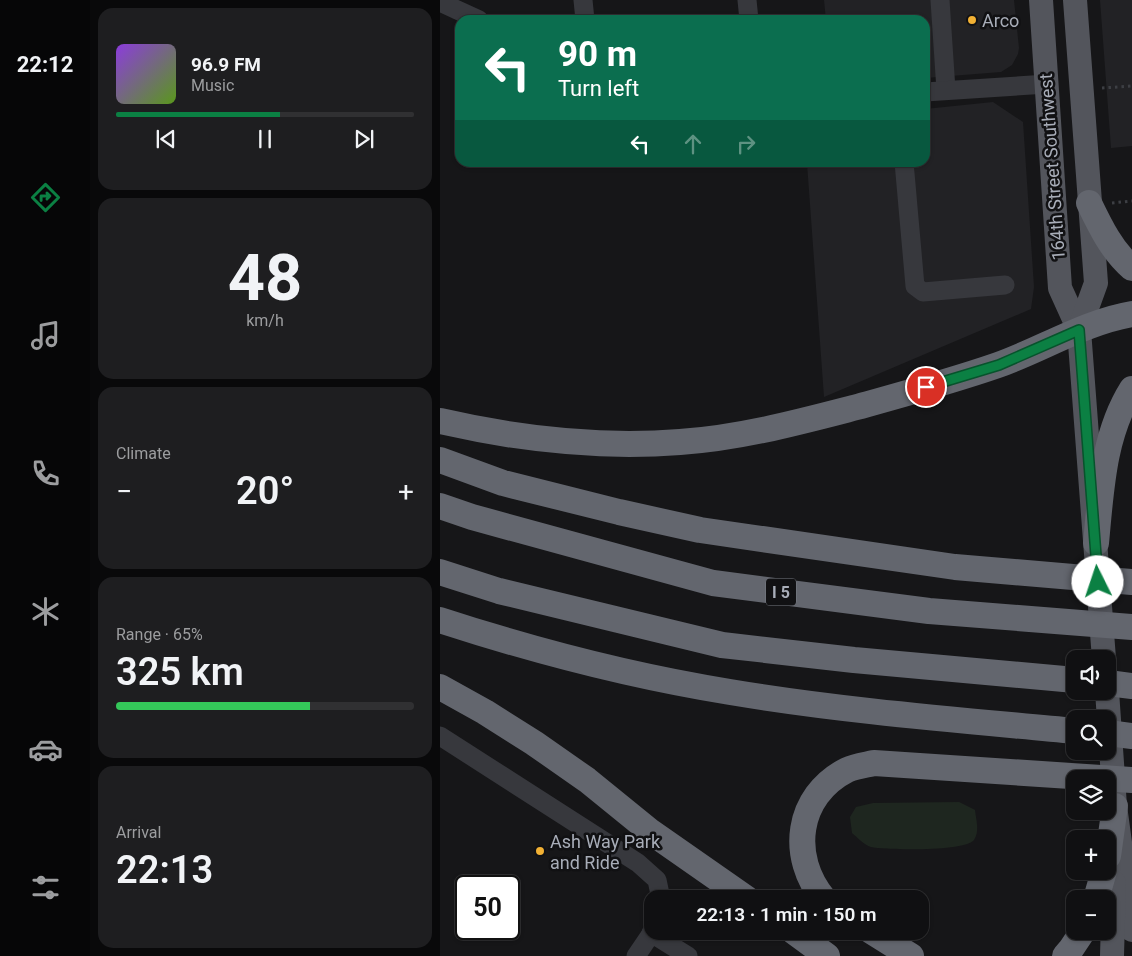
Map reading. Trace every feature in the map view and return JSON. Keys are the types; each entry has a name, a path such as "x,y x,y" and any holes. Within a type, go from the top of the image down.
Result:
{"highway":[{"path":"1089,203 1106,236 1120,256 1132,268"},
{"path":"440,421 515,435 583,443 666,443 733,435 807,420 999,365 1079,330 1120,316 1132,314"},
{"path":"1096,544 1102,486 1110,440 1119,412 1132,389"},
{"path":"440,460 503,482 619,512 700,530 955,567 1132,582"},
{"name":"I 5","path":"440,506 472,518 713,583 930,611 1132,627"},
{"path":"440,557 532,586 691,623 864,647 1066,663"},
{"path":"440,572 499,591 722,645 854,660 1066,679"},
{"path":"440,620 553,654 640,675 728,692 905,715 1066,730"},
{"path":"1116,667 1132,668"},
{"path":"1116,684 1132,686"},
{"path":"440,687 485,712 541,748 587,780 651,832 734,890"},
{"path":"1116,734 1132,736"},
{"path":"817,890 805,867 802,852 805,820 813,801 823,788 834,778 849,769 874,763 1132,780"},
{"path":"806,940 828,956"},
{"path":"885,940 911,956"},
{"path":"1065,956 1077,940"}],"main road":[{"name":"164th Street Southwest","path":"1041,0 1060,288 1079,330 1103,650"},
{"name":"164th Street Southwest","path":"1076,0 1096,283 1079,330"},
{"path":"1107,700 1112,770"},
{"path":"1116,813 1132,930"},
{"path":"1112,956 1115,820"}],"street":[{"path":"582,0 584,15"},
{"path":"747,0 748,15"},
{"path":"940,0 946,90"},
{"path":"440,2 468,15"},
{"path":"930,92 1047,84"},
{"path":"904,167 915,286 923,292 1005,285"},
{"path":"440,736 638,863 657,880 659,890"},
{"path":"636,956 647,940"},
{"path":"664,940 688,956"}],"path":[{"path":"1102,88 1132,86"}],"shaded area":[{"path":"824,0 1014,0 1018,54 1012,65 1001,72 930,78 930,15 826,15"},
{"path":"1100,0 1132,0 1132,146 1111,148"},
{"path":"993,102 1023,122 1034,287 1031,309 824,397 807,167 930,167 930,108"},
{"path":"959,802 975,810 977,833 974,840 967,844 956,847 925,849 880,848 868,846 852,833 850,817 856,807 873,803"}],"place":[{"name":"Arco","path":"972,20"},
{"name":"Ash Way Park and Ride","path":"540,851"}],"route":[{"path":"926,387 999,365 1079,330 1098,582"}]}
